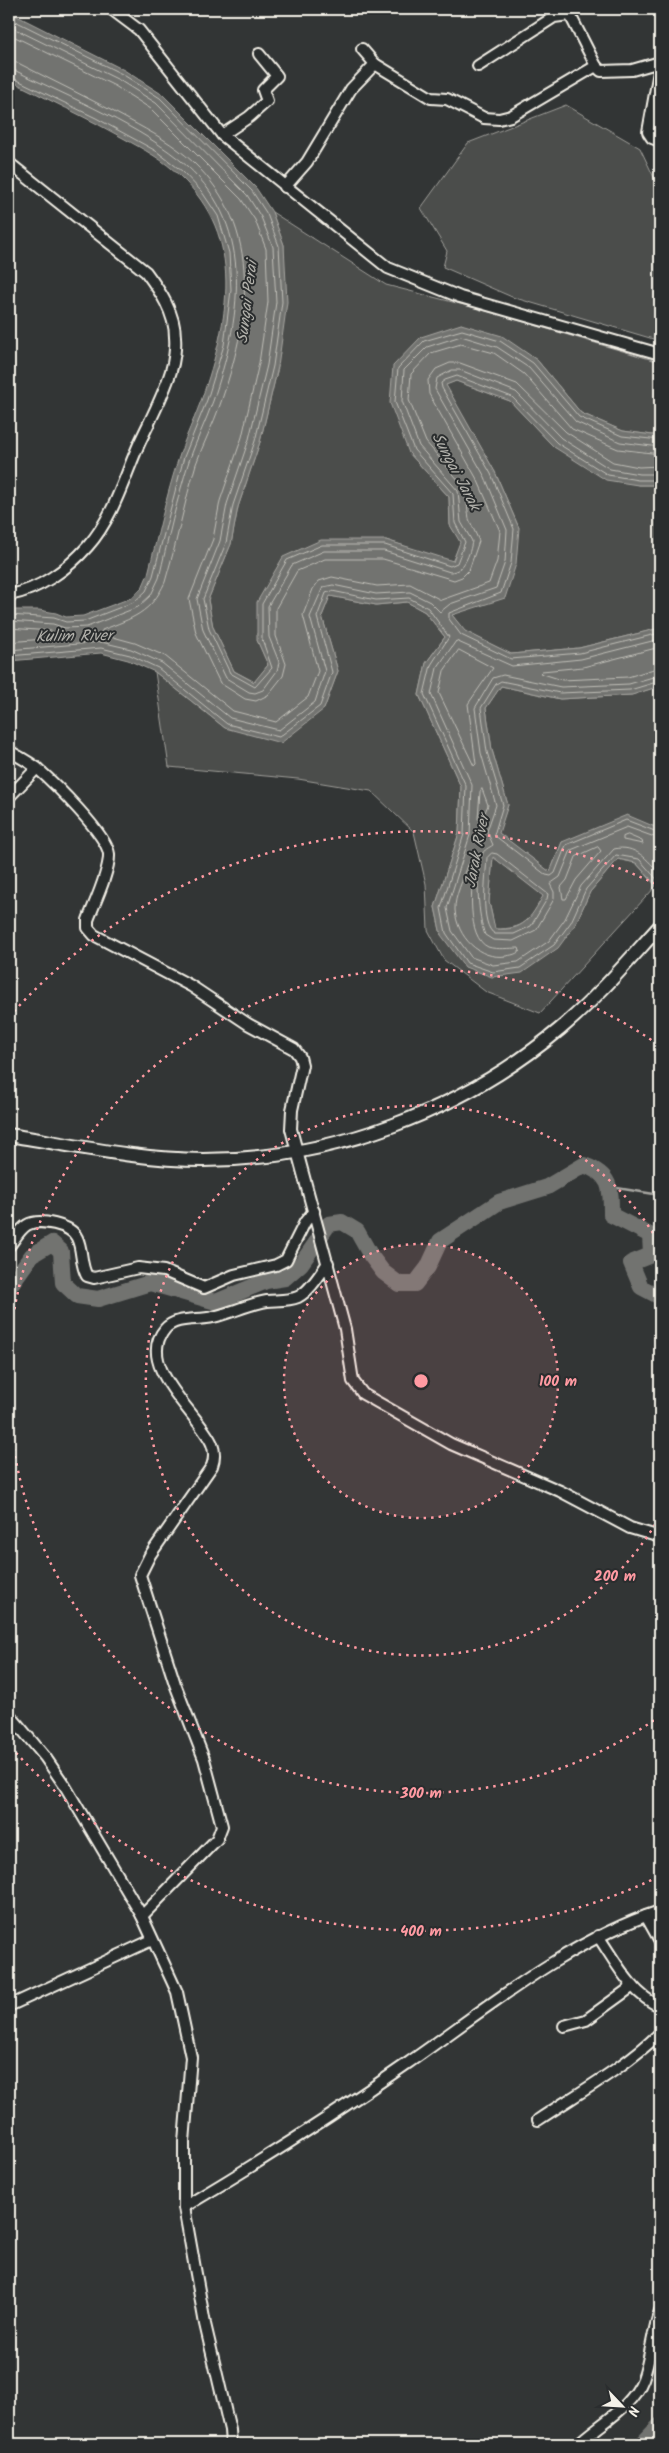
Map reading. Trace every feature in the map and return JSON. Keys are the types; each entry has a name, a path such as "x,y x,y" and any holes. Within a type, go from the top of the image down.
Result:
{"street":[{"path":"111,9 139,30 222,135 285,188 388,268 460,297 660,354"},
{"path":"478,66 554,18 568,12 601,72 613,73 632,70 660,62"},
{"path":"362,49 375,64 431,98 447,99 484,118 498,119 511,116 596,66"},
{"path":"222,135 249,117 267,101 263,90 277,76 259,54"},
{"path":"285,188 307,162 351,89 375,64"},
{"path":"660,66 648,132 652,138 660,141"},
{"path":"9,163 146,272 160,292 170,312 176,337 172,368 163,393 106,519 89,545 66,567 46,581 9,595"},
{"path":"9,751 37,768 78,809 105,844 109,855 107,865 88,920 88,928 94,934 191,986 248,1024 294,1049 300,1057 300,1076 292,1110 291,1130 316,1216 345,1329 353,1381 363,1394 451,1444 560,1491 630,1528 660,1537"},
{"path":"9,797 37,768"},
{"path":"9,1135 141,1156 203,1160 265,1157 362,1137 424,1112 478,1086 539,1046 583,1009 660,926"},
{"path":"9,1246 27,1226 34,1223 56,1224 74,1232 78,1239 87,1276 94,1278 138,1268 164,1271 204,1288 234,1275 276,1265 286,1260 305,1222 316,1216"},
{"path":"142,1916 217,1839 222,1826 204,1759 176,1684 140,1575 150,1555 212,1466 215,1456 212,1442 177,1398 164,1373 157,1352 158,1337 168,1326 180,1320 213,1317 252,1304 299,1297 327,1258"},
{"path":"9,1714 45,1757 65,1786 142,1916 177,1992 191,2057 184,2142 184,2207 205,2324 230,2430 231,2444"},
{"path":"184,2207 326,2118 550,1965 598,1936 660,1911"},
{"path":"646,1916 660,1941"},
{"path":"598,1936 633,1986 651,2002 660,2006"},
{"path":"9,2006 152,1940"},
{"path":"564,2026 586,2020 633,1986"},
{"path":"538,2120 611,2073 643,2049 660,2033"},
{"path":"578,2444 623,2407 635,2393 642,2380 660,2312"}],"shaded area":[{"path":"566,105 640,148 660,190 660,341 512,297 443,267 447,251 421,208 468,143"},
{"path":"272,212 386,285 476,308 660,362 660,436 623,431 581,413 537,360 461,324 409,453 449,497 450,525 461,542 452,562 386,540 257,640 268,665 255,682 234,671 213,627 208,600 231,544 238,507 260,442 278,367 284,245"},
{"path":"456,381 510,401 554,447 638,485 660,485 660,628 579,648 511,654 464,631 452,615 519,528 495,472 445,385"},
{"path":"330,596 376,605 407,602 425,612 445,637 426,663 419,695 461,787 459,833 435,907 441,935 575,925 590,892 618,859 636,863 656,886 540,1013 486,992 444,960 428,930 426,884 414,832 371,791 298,779 169,767 155,672 225,728 324,709 338,671 322,616"},
{"path":"501,686 560,699 631,695 660,686 660,829 655,826 562,842 550,872 498,833 508,805 492,750 486,708"},
{"path":"493,857 544,896 526,922 520,925 505,929 495,929 489,902"}],"water":[{"path":"9,12 124,70 163,95 256,188 272,212 284,245 287,302 278,367 260,442 238,507 231,544 208,600 213,627 234,671 254,682 268,665 257,640 257,602 283,557 321,540 386,540 453,561 460,542 450,525 449,497 409,453 390,403 393,366 421,337 461,324 502,336 537,360 581,413 623,431 660,436 660,485 638,485 606,480 554,447 510,401 456,381 446,385 495,472 519,528 516,564 505,598 452,615 465,631 511,654 579,648 660,628 660,686 632,695 560,699 501,686 486,708 492,750 508,805 499,833 550,872 562,842 627,815 660,829 660,889 636,863 618,859 590,892 575,925 558,948 522,973 492,977 465,967 441,935 435,907 459,833 461,787 419,695 426,663 445,637 425,612 407,602 376,605 330,596 322,616 338,671 324,709 281,743 225,728 155,672 128,660 101,653 9,661 9,610 39,610 66,617 83,616 131,598 142,588 148,574 174,472 212,369 224,310 226,281 223,253 215,226 201,200 174,170 153,155 109,130 9,80","holes":["493,857 543,896 530,917 520,926 495,929 489,902"]}],"waterway":[{"path":"9,1287 32,1255 52,1243 61,1251 63,1283 77,1296 98,1299 150,1283 216,1302 266,1281 285,1278 301,1264 329,1224 342,1222 357,1231 371,1256 383,1272 399,1284 415,1284 428,1267 440,1241 499,1202 547,1187 584,1165 600,1173 605,1178 610,1190 611,1215 650,1235 651,1255 631,1263 641,1287 660,1297"},
{"path":"611,1187 660,1195"},
{"name":"Jarak River","path":"642,2444 660,2425"}],"water label":[{"name":"Sungai Perai","path":"246,302"},
{"name":"Sungai Jarak","path":"457,471"},
{"name":"Kulim River","path":"74,635"}]}
